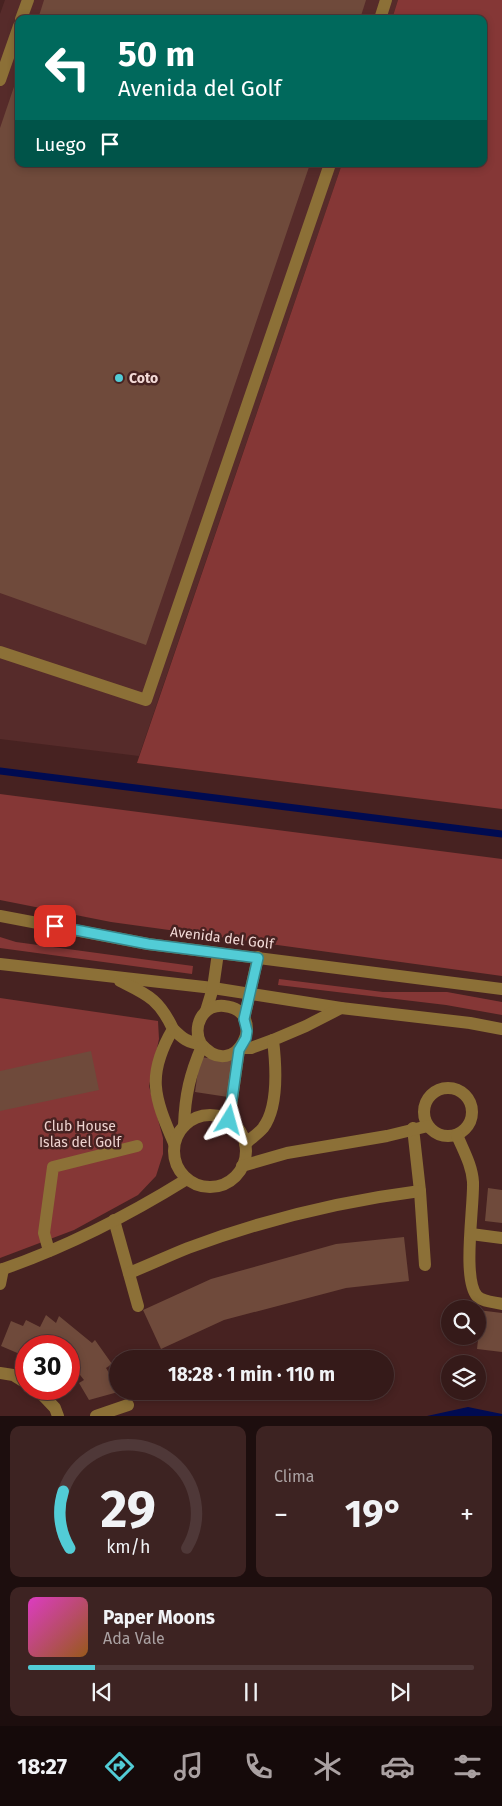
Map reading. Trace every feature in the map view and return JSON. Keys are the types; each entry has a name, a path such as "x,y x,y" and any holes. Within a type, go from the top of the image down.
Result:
{"street":[{"path":"22,15 28,0"},
{"path":"381,15 386,0"},
{"path":"0,80 15,37"},
{"path":"0,652 146,700 329,167"},
{"name":"Avenida del Golf","path":"0,916 148,944 502,988"},
{"path":"206,1012 213,988 218,953"},
{"path":"229,1120 240,1049 244,1043 247,1031 244,1019 258,958"},
{"path":"0,964 213,988 341,1008 470,1023 502,1029"},
{"path":"111,977 148,995 160,1005 173,1029 183,1040 201,1045"},
{"path":"244,1019 234,1009 227,1006 220,1006 206,1012 201,1017 196,1031 201,1045 208,1052 224,1056 240,1049 251,1048 273,1040 341,1008"},
{"path":"173,1029 162,1047 156,1066 155,1092 161,1114 174,1143"},
{"path":"245,1144 262,1128 271,1112 275,1076 273,1040"},
{"path":"184,1126 185,1104 191,1073 201,1045"},
{"path":"443,1088 459,1090 470,1101 472,1109 469,1125 457,1135 441,1135 434,1132 424,1119 425,1103 429,1096 443,1088"},
{"path":"210,1115 220,1116 229,1120 242,1134 245,1144 242,1166 236,1175 218,1186 207,1187 196,1184 180,1172 176,1163 174,1143 184,1126 191,1120 210,1115"},
{"path":"242,1166 287,1153 387,1136 413,1128 428,1126"},
{"path":"413,1128 420,1191 424,1265"},
{"path":"457,1135 468,1160 473,1182 470,1270 472,1286 478,1296 487,1301 502,1304"},
{"path":"48,1251 44,1232 53,1167 137,1146"},
{"path":"0,1284 2,1269 48,1251 114,1220 187,1178"},
{"path":"129,1273 188,1248 262,1224 321,1208 382,1196 420,1191"},
{"path":"114,1220 138,1306"},
{"path":"471,1234 502,1238"},
{"path":"0,1373 15,1376"},
{"path":"47,1400 55,1408 58,1416"},
{"path":"96,1416 128,1405"}],"shaded area":[{"name":"Coto","path":"5,0 398,0 393,15 15,15 15,167 341,167 139,756 0,739 0,14"},
{"path":"468,1407 502,1414 502,1416 427,1416"}],"green space":[{"path":"398,0 502,0 502,809 137,763 341,167 487,167 487,15 393,15"},
{"path":"0,794 502,859 502,976 111,922 0,900"},
{"path":"0,937 16,942 193,966 192,974 0,948"},
{"path":"279,979 383,992 447,992 502,1002 502,1015 446,1005 278,985"},
{"name":"Club House Islas del Golf","path":"0,998 158,1021 159,1039 149,1086 163,1138 163,1154 156,1176 138,1195 74,1230 0,1258"}],"building":[{"path":"44,0 366,0 361,15 39,15"},
{"name":"Coto","path":"15,84 15,167 309,167 146,645 0,593 0,128"},
{"path":"91,1051 99,1090 0,1111 0,1071"},
{"path":"200,1057 233,1061 228,1097 195,1092"},
{"path":"488,1188 502,1190 502,1223 485,1221"},
{"path":"404,1237 409,1281 346,1288 224,1320 161,1349 143,1310 211,1279 336,1244"},
{"path":"486,1311 502,1313 502,1352 477,1349 477,1345 486,1345"},
{"path":"46,1315 56,1323 59,1316 92,1343 95,1340 109,1360 109,1366 106,1368 109,1373 109,1394 89,1400 80,1385 84,1380 80,1375 80,1335 15,1335 15,1352 1,1346 11,1321 23,1326 26,1320 40,1327"}],"waterway":[{"path":"0,771 502,834"}],"place":[{"name":"Coto","path":"119,378"}],"route":[{"path":"55,926 148,944 258,958 244,1019 247,1031 246,1038 239,1050 229,1120"}]}
